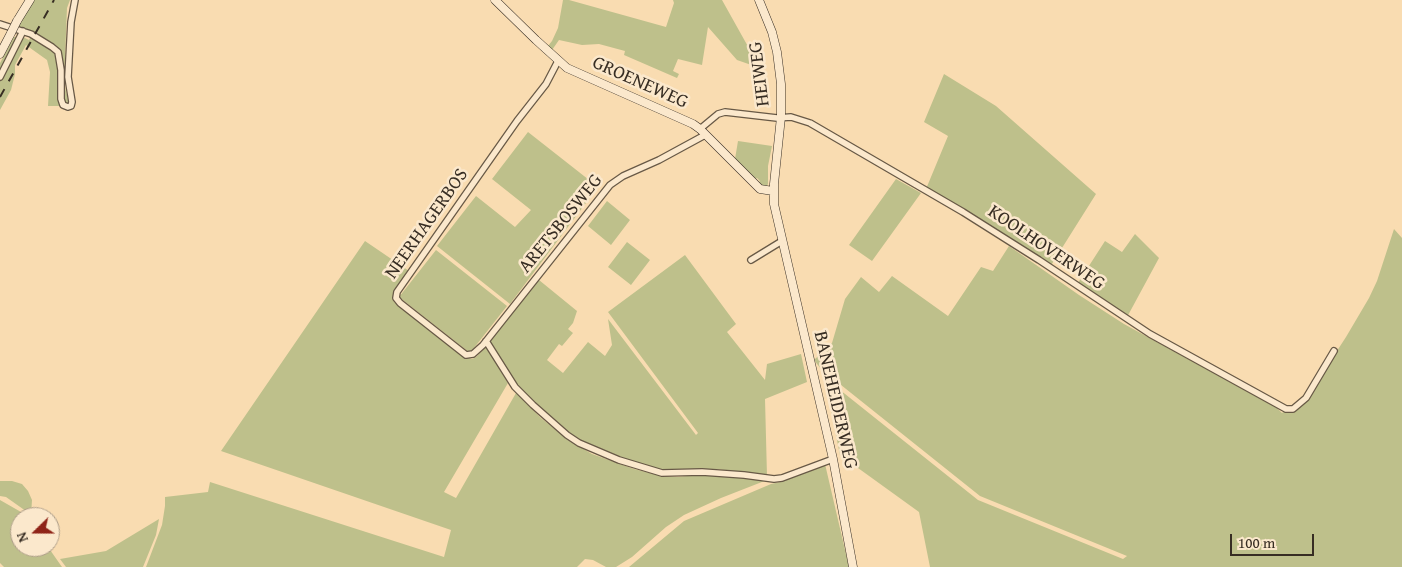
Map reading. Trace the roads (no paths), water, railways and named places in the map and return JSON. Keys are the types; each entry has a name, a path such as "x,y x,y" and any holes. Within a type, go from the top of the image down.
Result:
{"street":[{"path":"0,54 30,0"},
{"path":"0,24 23,31 48,44 58,52 61,70 61,99 65,106 70,106 72,102 68,77 71,22 75,0"},
{"name":"GROENEWEG","path":"495,0 558,61 576,72 693,124 760,190 773,191"},
{"name":"HEIWEG","path":"759,0 772,32 777,52 781,84 781,117"},
{"path":"0,77 23,31"},
{"name":"NEERHAGERBOS","path":"486,341 475,354 466,355 398,302 396,295 517,121 546,84 558,61"},
{"name":"KOOLHOVERWEG","path":"703,132 718,114 725,112 791,117 806,121 850,145 998,234 1150,334 1281,406 1293,409 1306,398 1334,351"},
{"name":"BANEHEIDERWEG","path":"781,117 773,191 774,204 833,459 853,567"},
{"name":"ARETSBOSWEG","path":"486,341 610,185 623,176 659,160 703,132"},
{"path":"751,260 782,241"},
{"path":"486,341 514,387 551,422 579,443 619,460 662,473 702,472 778,479 833,459"}],"railway":[{"path":"0,97 54,0"}]}
